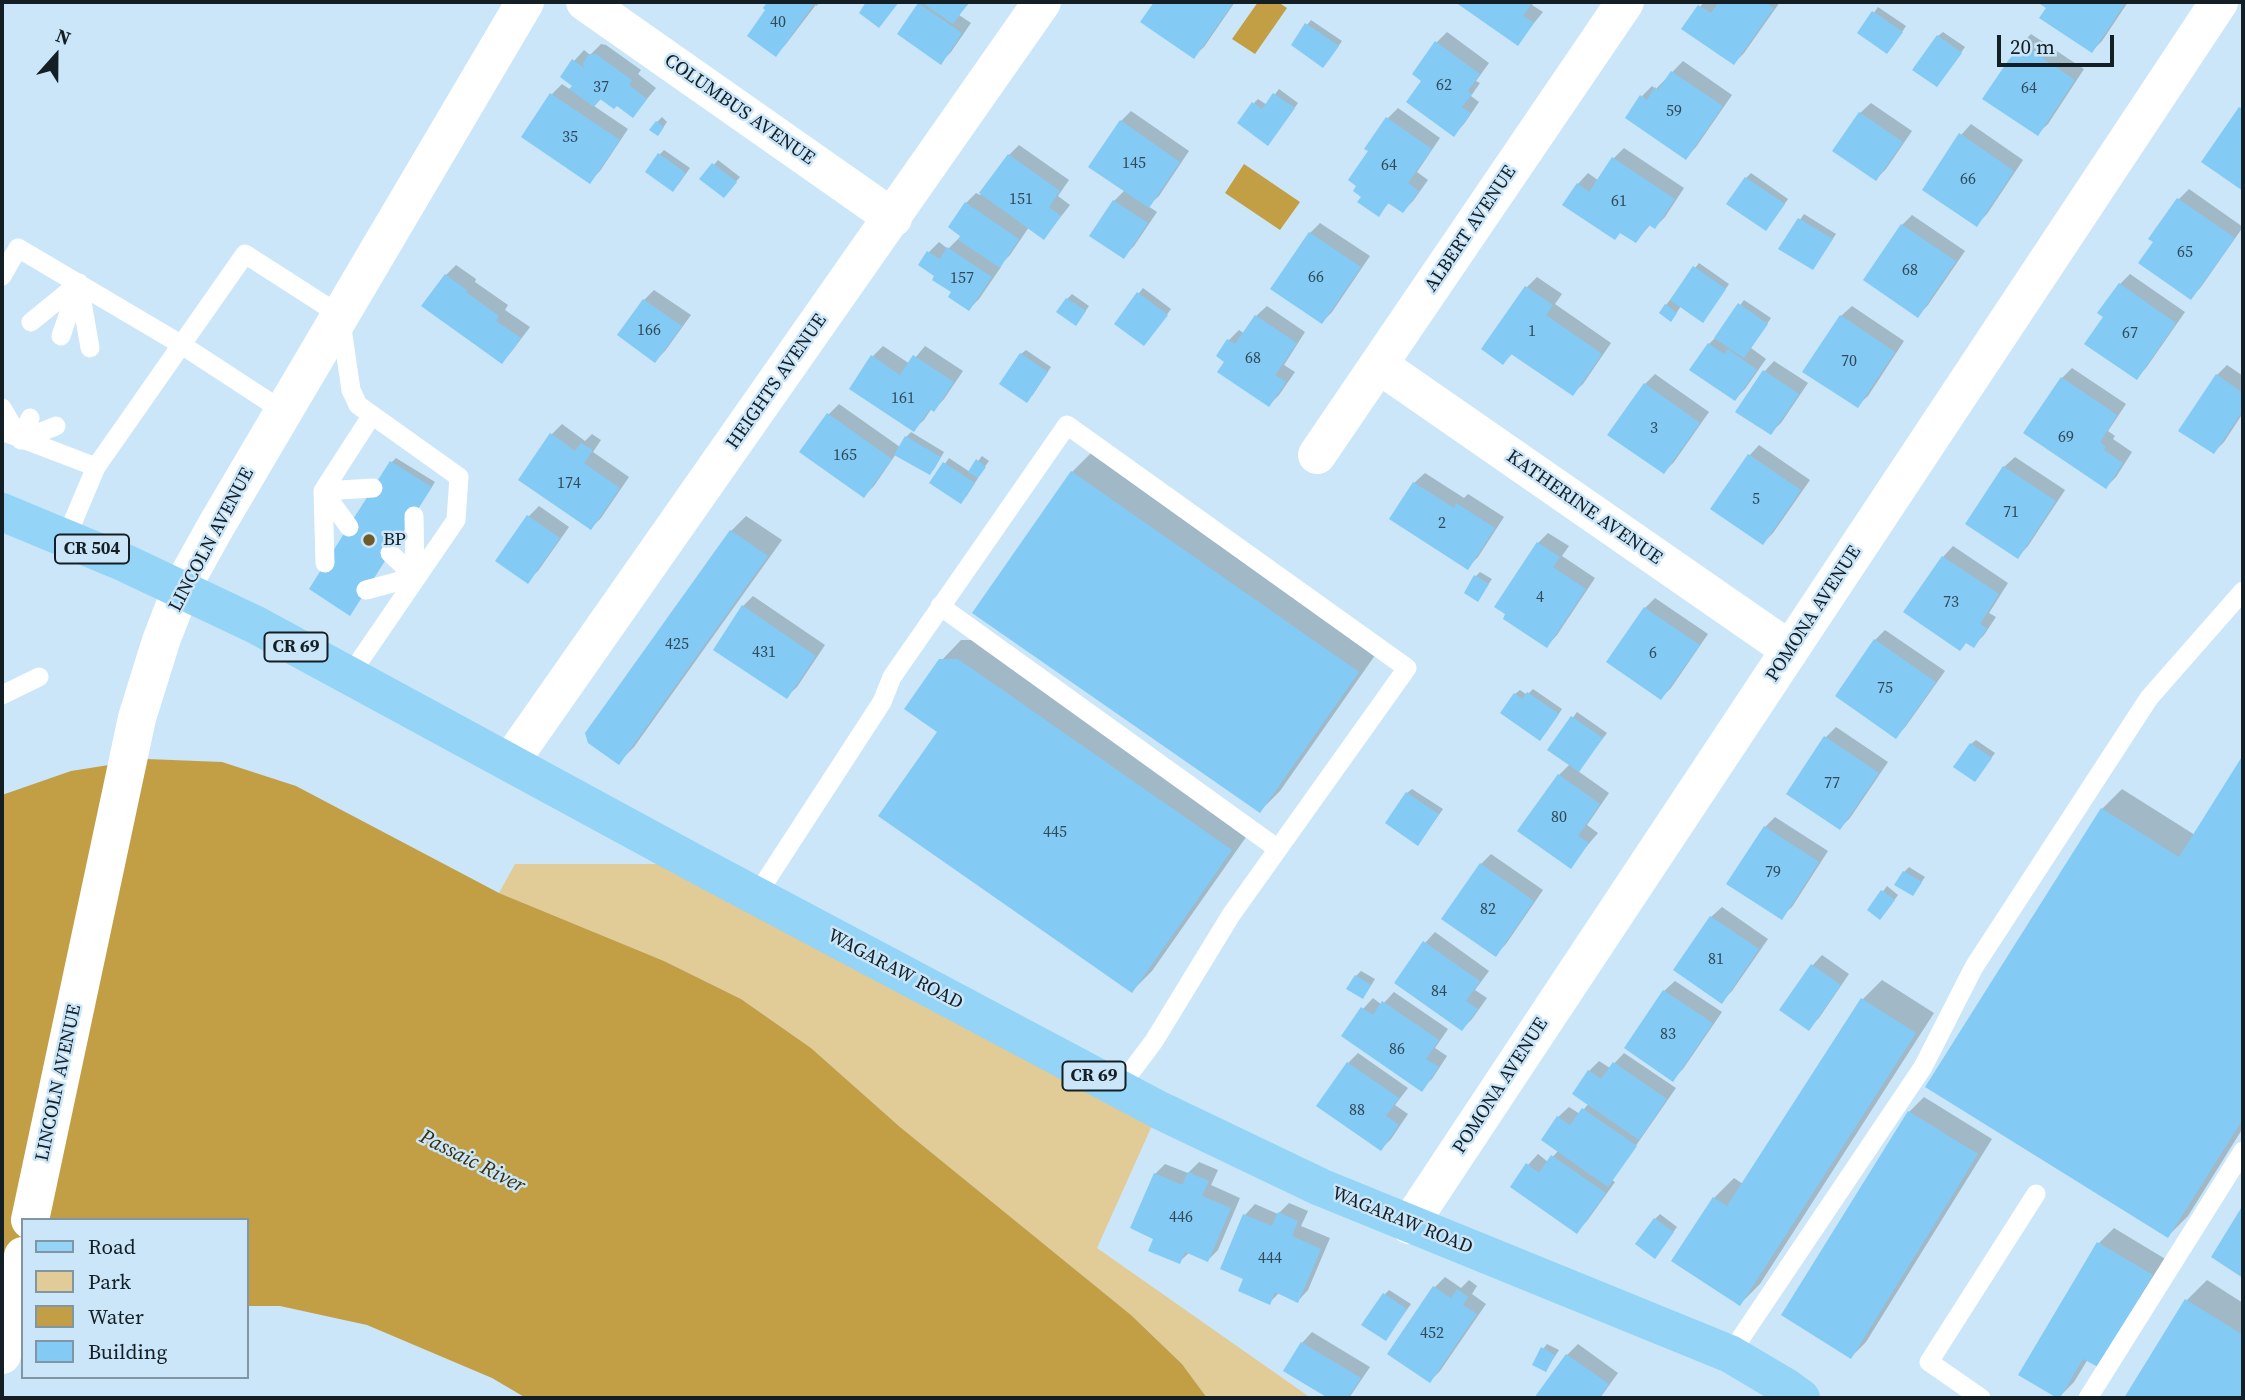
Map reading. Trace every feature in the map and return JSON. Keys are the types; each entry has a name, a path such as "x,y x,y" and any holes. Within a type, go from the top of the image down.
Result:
{"main road":[{"name":"WAGARAW ROAD","path":"2,512 181,589 256,625 1118,1089 1308,1182 1730,1354 1801,1398"}],"street":[{"name":"LINCOLN AVENUE","path":"30,1218 137,719 161,641 181,589 525,2"},
{"name":"COLUMBUS AVENUE","path":"585,2 893,218"},
{"name":"HEIGHTS AVENUE","path":"510,762 1042,2"},
{"name":"ALBERT AVENUE","path":"1317,455 1625,2"},
{"name":"POMONA AVENUE","path":"1409,1225 2219,2"},
{"name":"KATHERINE AVENUE","path":"1379,365 1790,650"},
{"path":"2,1354 21,1265"}],"lane":[{"path":"2,276 18,248 181,345 284,411"},
{"path":"66,538 96,467 245,254 340,315 351,390 358,405 459,477 456,520 350,675"},
{"path":"31,322 79,283"},
{"path":"61,336 79,283"},
{"path":"79,283 90,348"},
{"path":"2,408 21,440"},
{"path":"325,563 323,491 372,415"},
{"path":"21,440 30,418"},
{"path":"756,896 882,702 892,677 1067,425 1407,668 1231,915 1154,1041 1118,1089"},
{"path":"21,440 56,426"},
{"path":"2,431 96,467"},
{"path":"323,491 373,488"},
{"path":"323,491 349,527"},
{"path":"414,516 415,577"},
{"path":"390,553 415,577"},
{"path":"366,590 415,577"},
{"path":"1730,1354 1923,1067 1974,967 2149,698 2243,591"},
{"path":"940,607 1278,849"},
{"path":"2,695 39,677"},
{"path":"2088,1398 2243,1151"},
{"path":"1981,1398 1929,1362 2036,1194"}],"green space":[{"path":"515,864 696,864 1159,1110 1097,1248 1311,1398 1207,1398 1182,1364 1131,1315 900,1127 811,1048 741,999 664,961 499,893"}],"water":[{"path":"1258,2 1278,2 1287,8 1255,54 1232,39"},
{"path":"1244,164 1300,202 1280,230 1225,193"},
{"name":"Passaic River","path":"147,759 222,762 296,786 499,893 664,961 741,999 811,1048 900,1127 1131,1315 1182,1364 1207,1398 526,1398 492,1378 367,1325 280,1306 248,1306 248,1218 21,1218 21,1286 2,1281 2,795 71,771"}],"building":[{"path":"767,2 819,2 817,6 814,4 776,57 747,36 765,10 763,8"},
{"path":"866,2 899,2 879,28 859,13"},
{"path":"921,2 969,2 953,24"},
{"path":"1154,2 1234,2 1194,59 1140,22"},
{"path":"1455,2 1530,2 1532,3 1523,16 1534,23 1518,46"},
{"path":"1719,2 1765,2 1774,8 1734,65 1681,29 1698,5 1711,13"},
{"path":"2037,2 2126,2 2092,53 2039,18 2046,8"},
{"path":"918,3 962,33 941,65 897,34"},
{"path":"1872,11 1903,32 1887,54 1857,33"},
{"path":"1305,23 1339,46 1323,68 1291,45"},
{"path":"1937,35 1962,53 1937,87 1912,70"},
{"path":"1435,41 1480,74 1468,91 1472,94 1462,107 1471,113 1454,137 1406,102 1421,81 1412,74"},
{"path":"2020,43 2075,80 2038,136 1982,99"},
{"path":"589,54 596,54 632,80 629,85 647,99 633,118 617,106 614,109 600,99 594,107 569,89 572,86 560,77 572,59 584,68 583,63"},
{"path":"1671,71 1723,106 1686,160 1625,118 1640,95 1647,100 1655,87 1658,90"},
{"path":"550,93 620,140 590,184 521,137"},
{"path":"1273,93 1295,108 1268,146 1237,123 1252,102 1262,109"},
{"path":"2239,107 2243,109 2243,191 2201,162"},
{"path":"1859,112 1903,142 1876,181 1832,151"},
{"path":"1386,117 1432,149 1408,183 1419,191 1403,213 1388,203 1379,217 1357,202 1361,197 1353,191 1356,186 1348,180 1368,151 1364,149"},
{"path":"1120,120 1180,162 1149,208 1088,167"},
{"path":"656,121 664,127 658,136 649,130"},
{"path":"1959,133 2014,171 1977,227 1922,190"},
{"path":"658,153 686,173 673,192 645,172"},
{"path":"1008,154 1060,191 1049,207 1061,216 1044,240 979,193"},
{"path":"1612,157 1675,199 1655,229 1649,225 1636,243 1620,233 1615,240 1562,205 1577,183 1589,192"},
{"path":"712,163 737,182 724,198 699,179"},
{"path":"1745,177 1785,204 1766,231 1726,204"},
{"path":"2177,198 2235,238 2191,300 2138,263 2153,242 2148,239"},
{"path":"1113,200 1148,223 1124,259 1089,236"},
{"path":"965,202 1019,239 1000,268 958,240 960,236 948,227"},
{"path":"1798,218 1833,239 1813,270 1778,249"},
{"path":"1901,224 1956,261 1918,318 1863,280"},
{"path":"1309,232 1361,267 1322,324 1270,289"},
{"path":"947,247 992,277 969,311 948,297 951,292 932,280 934,276 918,265 927,251 940,259"},
{"path":"1693,266 1726,289 1703,323 1670,300"},
{"path":"445,274 499,316 496,321 521,338 502,364 421,306"},
{"path":"2119,283 2176,323 2137,380 2084,344 2103,317 2097,313"},
{"path":"1525,286 1553,305 1546,315 1602,354 1573,396 1511,354 1503,365 1481,349"},
{"path":"1137,292 1168,315 1144,346 1114,324"},
{"path":"1066,298 1086,311 1076,326 1056,312"},
{"path":"643,299 682,326 655,363 617,335"},
{"path":"1738,303 1768,324 1744,358 1714,338"},
{"path":"1665,304 1677,313 1671,322 1659,313"},
{"path":"1255,315 1297,343 1275,375 1286,382 1269,407 1217,372 1224,362 1216,356 1227,339 1235,344"},
{"path":"1840,315 1895,352 1858,408 1802,372"},
{"path":"1708,343 1724,354 1728,349 1757,370 1735,401 1689,370"},
{"path":"1020,353 1048,372 1027,403 999,384"},
{"path":"871,355 900,375 913,355 954,382 934,412 930,409 914,432 849,389"},
{"path":"1763,370 1799,394 1771,435 1735,412"},
{"path":"2216,374 2243,393 2243,410 2214,454 2178,431"},
{"path":"2061,377 2117,415 2100,442 2106,447 2104,450 2123,463 2106,489 2023,433"},
{"path":"1644,383 1700,423 1664,474 1607,435"},
{"path":"827,413 892,459 864,498 799,452"},
{"path":"550,433 575,451 581,443 593,450 584,463 620,488 591,530 518,480"},
{"path":"905,436 941,457 930,475 894,455"},
{"path":"1748,454 1801,490 1763,545 1710,509"},
{"path":"976,459 986,467 978,478 968,472"},
{"name":"BP","path":"390,461 432,487 350,616 309,589"},
{"path":"943,462 975,483 961,504 929,483"},
{"path":"2003,466 2056,501 2018,559 1965,524"},
{"path":"1071,471 1359,672 1260,813 972,613"},
{"path":"1413,482 1454,508 1456,503 1495,528 1468,570 1389,519"},
{"path":"527,515 560,538 528,584 495,561"},
{"path":"730,530 768,556 619,765 588,743 585,733"},
{"path":"1537,542 1560,557 1553,567 1586,589 1547,648 1503,619 1505,614 1494,607"},
{"path":"1942,556 1999,594 1980,624 1987,628 1974,648 1966,643 1960,651 1903,612"},
{"path":"1474,575 1489,584 1478,602 1464,593"},
{"path":"742,605 816,656 787,699 713,650"},
{"path":"1644,607 1700,645 1661,700 1606,662"},
{"path":"1874,639 1936,682 1896,739 1835,696"},
{"path":"939,659 958,659 1232,850 1132,993 878,816 937,732 904,709"},
{"path":"1527,692 1559,714 1540,741 1500,713 1514,693 1522,699"},
{"path":"1571,716 1603,738 1579,772 1547,750"},
{"path":"1824,736 1879,773 1840,830 1786,794"},
{"path":"1970,743 1992,758 1975,782 1953,767"},
{"path":"2243,755 2243,1119 2168,1238 1925,1087 2101,808 2179,857"},
{"path":"1558,774 1600,804 1578,836 1589,843 1571,869 1517,831"},
{"path":"1406,792 1439,814 1418,846 1385,823"},
{"path":"1764,826 1819,862 1782,920 1726,884"},
{"path":"1480,863 1534,901 1496,957 1441,919"},
{"path":"1903,871 1922,882 1913,896 1894,885"},
{"path":"1881,890 1895,900 1880,920 1867,910"},
{"path":"1710,916 1759,949 1722,1004 1673,970"},
{"path":"1423,941 1480,981 1466,1001 1478,1009 1462,1031 1394,983"},
{"path":"1811,964 1841,985 1809,1031 1779,1010"},
{"path":"1355,975 1371,985 1363,999 1346,989"},
{"path":"1663,990 1713,1023 1673,1082 1624,1048"},
{"path":"1861,998 1916,1033 1740,1306 1671,1261 1713,1197 1727,1206"},
{"path":"1382,1001 1439,1040 1426,1059 1439,1067 1422,1092 1341,1036 1361,1007 1373,1015"},
{"path":"1347,1062 1399,1098 1386,1116 1399,1125 1381,1151 1316,1106"},
{"path":"1613,1062 1667,1099 1639,1140 1572,1094 1588,1070 1601,1079"},
{"path":"1582,1108 1637,1146 1608,1187 1541,1140 1557,1116 1570,1125"},
{"path":"1908,1111 1978,1154 1851,1359 1781,1315"},
{"path":"1551,1155 1606,1193 1577,1234 1510,1187 1526,1163 1539,1173"},
{"path":"1188,1172 1209,1181 1202,1196 1231,1208 1208,1262 1185,1252 1180,1264 1148,1251 1153,1239 1130,1228 1154,1173 1182,1185"},
{"path":"2243,1205 2243,1278 2211,1257"},
{"path":"1278,1212 1298,1221 1292,1236 1321,1249 1298,1303 1275,1292 1270,1305 1238,1291 1243,1279 1220,1269 1243,1214 1272,1226"},
{"path":"1654,1218 1674,1232 1655,1259 1635,1244"},
{"path":"2097,1242 2153,1275 2098,1367 2083,1359 2060,1398 2057,1398 2018,1375"},
{"path":"1433,1286 1451,1298 1457,1289 1468,1297 1463,1305 1477,1314 1430,1383 1387,1354"},
{"path":"1383,1293 1407,1309 1386,1341 1361,1325"},
{"path":"2185,1299 2243,1335 2243,1398 2124,1398"},
{"path":"1301,1342 1361,1378 1348,1398 1328,1398 1283,1371"},
{"path":"1541,1347 1555,1355 1546,1372 1532,1365"},
{"path":"1566,1354 1609,1384 1599,1398 1534,1398"}],"place":[{"name":"BP","path":"369,540"}]}
